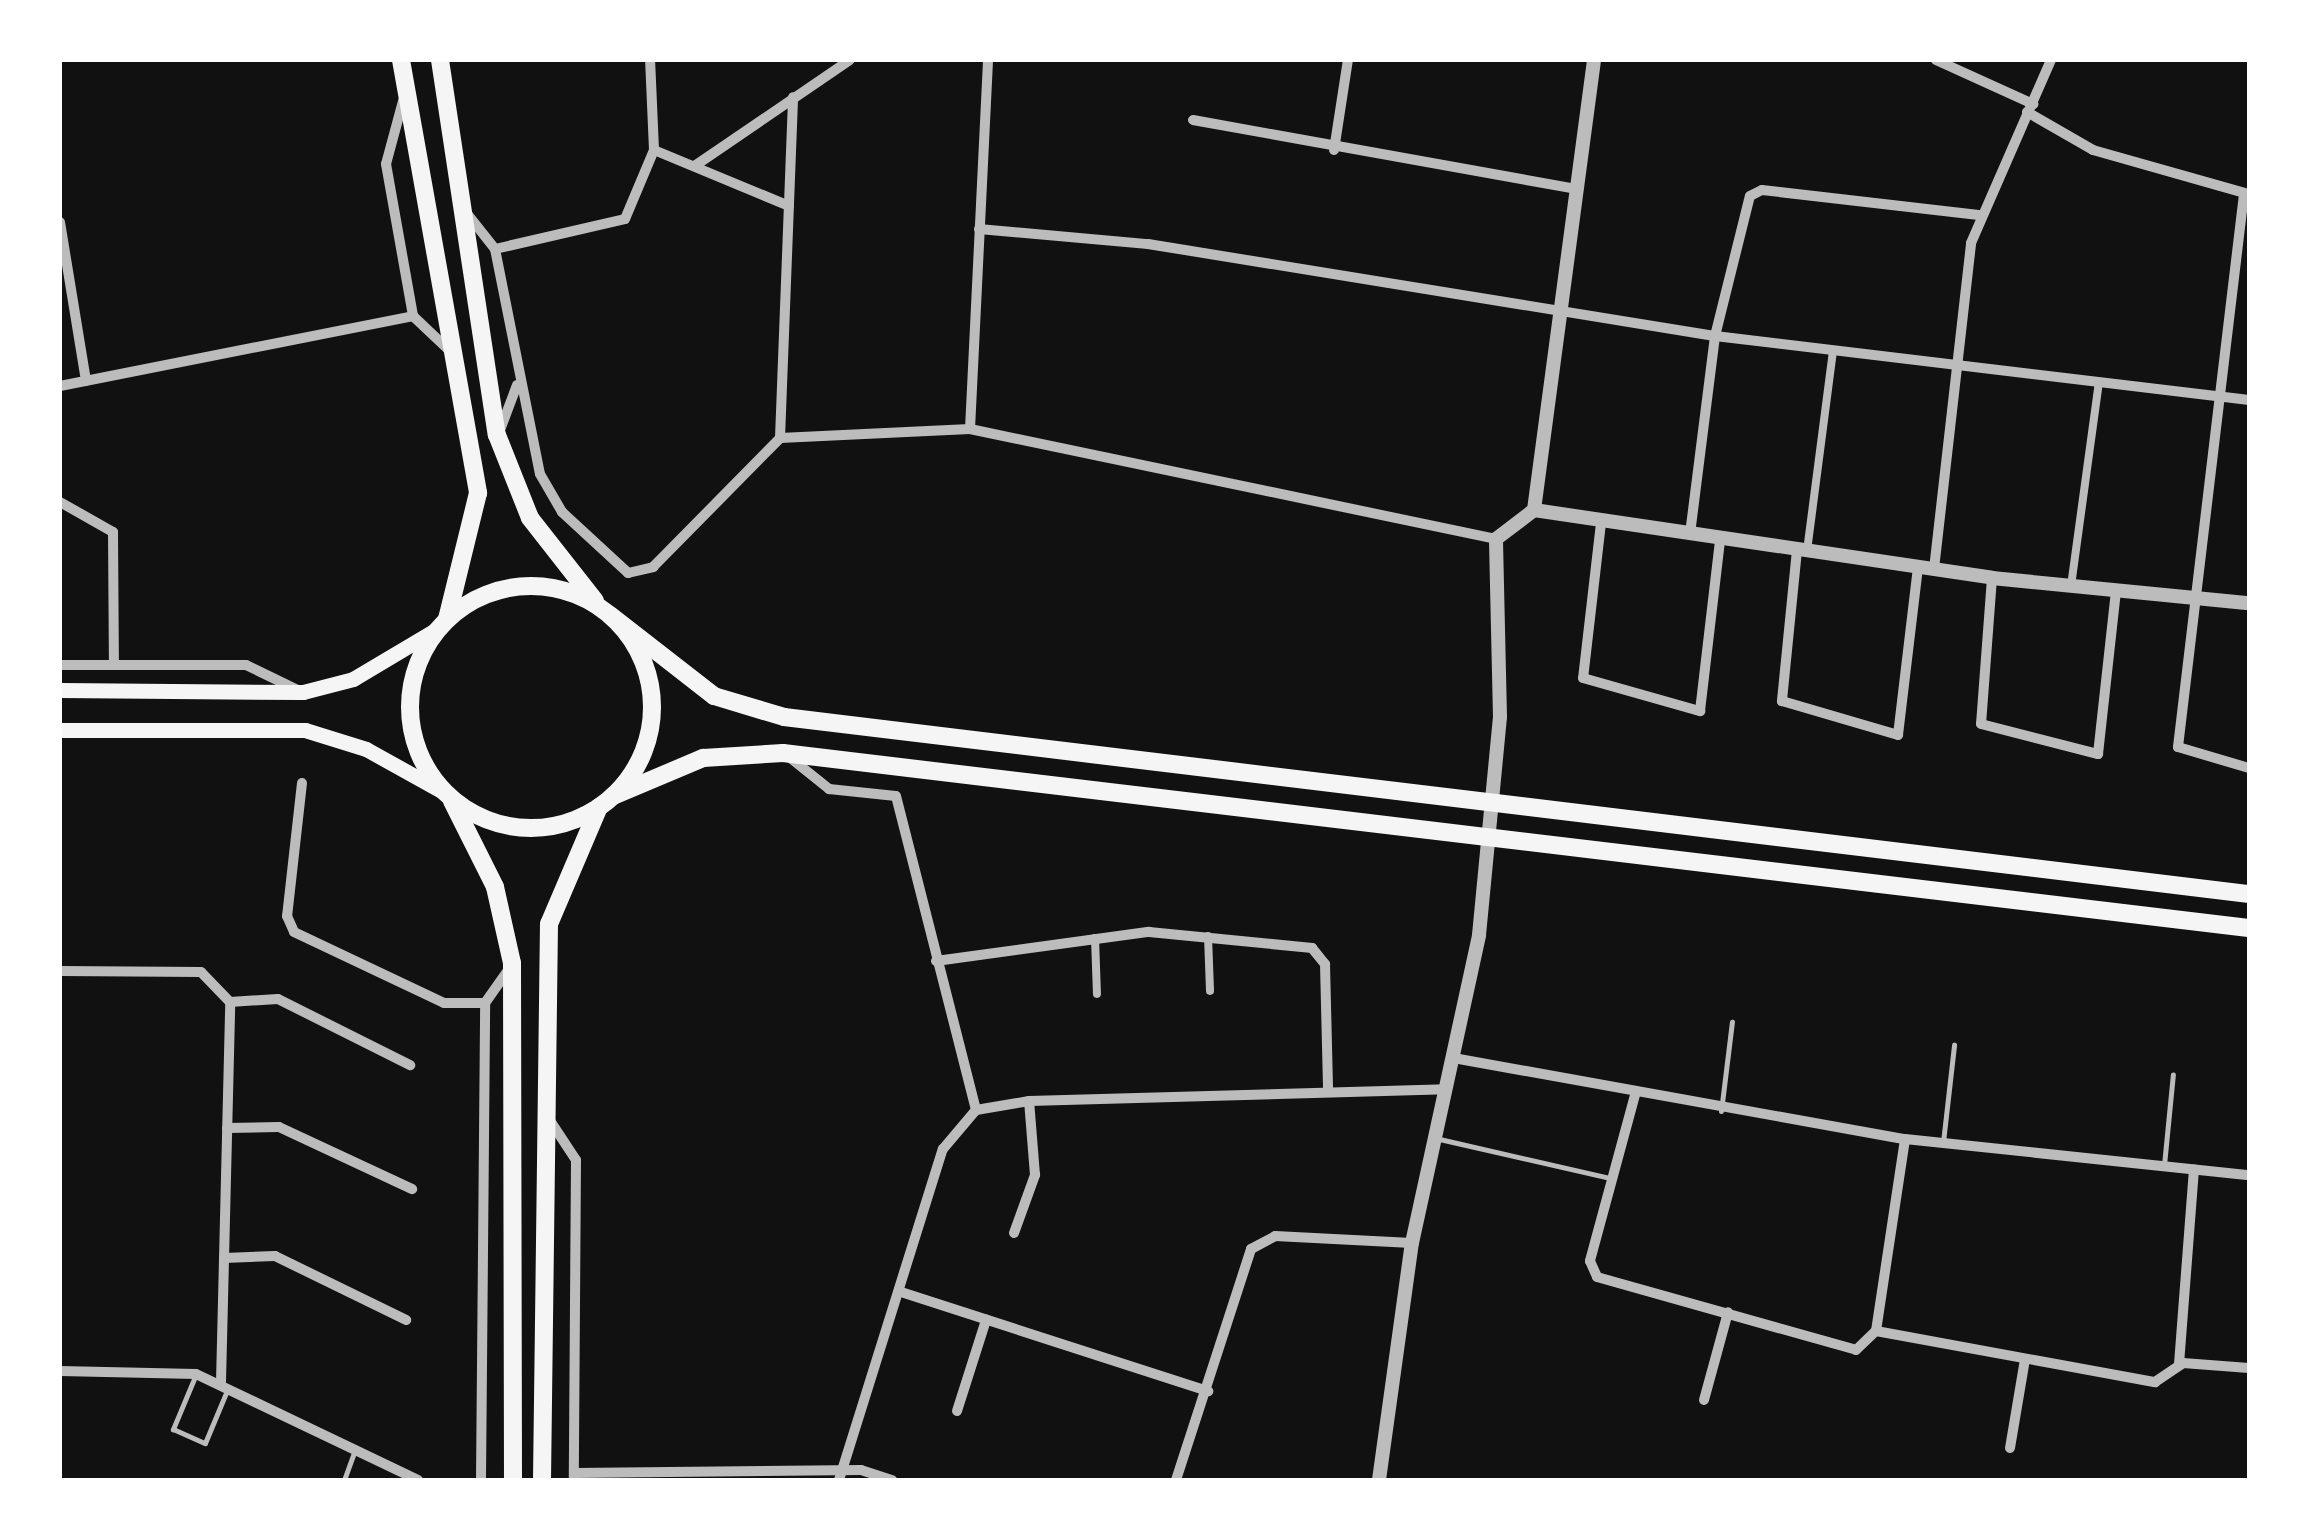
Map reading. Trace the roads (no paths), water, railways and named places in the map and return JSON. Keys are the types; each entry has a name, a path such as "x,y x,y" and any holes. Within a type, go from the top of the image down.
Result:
{"main road":[{"path":"401,60 458,359 478,493 442,624 416,668 410,719 423,762 448,795 496,887 512,963 513,1480"},
{"path":"440,60 497,435 530,518 644,661 652,697 645,748 606,802 548,924 542,1480"},
{"path":"60,690 303,692 353,679 483,595 523,586 604,610 697,684 753,711 2249,894"},
{"path":"60,730 305,730 366,748 448,795 519,827 563,824 704,758 783,753 1488,843 2249,928"}],"street":[{"path":"495,250 617,226 654,150 650,60"},
{"path":"696,165 850,60"},
{"path":"970,428 988,60"},
{"path":"1334,150 1348,60"},
{"path":"780,438 970,428 1496,539 1534,510 1594,60"},
{"path":"1936,60 2030,108 2093,150 2246,194 2178,747 2249,768"},
{"path":"1934,569 1956,365 1979,215 2051,60"},
{"path":"407,89 386,164 412,316 458,359"},
{"path":"460,205 495,250 517,385 555,502 605,556 636,574 653,567 780,438 793,97"},
{"path":"1194,120 1334,150 1576,189"},
{"path":"654,150 789,206"},
{"path":"1690,534 1715,336 1750,196 1762,190 1979,215"},
{"path":"60,222 86,381"},
{"path":"979,228 1148,244 1715,336 2249,400"},
{"path":"60,386 412,316"},
{"path":"1833,350 1782,701 1898,735 1918,567"},
{"path":"2071,586 2100,382"},
{"path":"497,435 517,385"},
{"path":"60,502 112,532 114,665"},
{"path":"1534,510 1600,523 1992,578 2249,604"},
{"path":"1600,523 1583,678 1700,711 1720,540"},
{"path":"1379,1480 1412,1243 1446,1090 1459,1059 1488,843 1500,717 1496,539"},
{"path":"1992,578 1981,724 2098,754 2116,590"},
{"path":"60,665 246,665 303,692"},
{"path":"783,753 829,788 896,796 976,1110"},
{"path":"302,783 287,916 294,932 444,1003 484,1003"},
{"path":"936,961 1095,936 1208,934 1322,956 1328,1091"},
{"path":"1208,934 1210,992"},
{"path":"1095,936 1097,994"},
{"path":"481,1480 484,1003 512,963"},
{"path":"60,970 201,972 230,1002 225,1384"},
{"path":"230,1002 278,999 410,1065"},
{"path":"1459,1059 1721,1111 1905,1139 2249,1175"},
{"path":"840,1476 943,1149 976,1110 1029,1100 1446,1090"},
{"path":"1635,1095 1594,1272 1856,1350 1876,1331 1905,1139"},
{"path":"1014,1232 1036,1175 1029,1100"},
{"path":"544,1112 576,1160 574,1476 840,1476 892,1480"},
{"path":"227,1128 279,1127 412,1189"},
{"path":"2179,1364 2194,1170"},
{"path":"1176,1480 1262,1240 1412,1243"},
{"path":"224,1258 275,1256 406,1320"},
{"path":"901,1292 1208,1391"},
{"path":"1704,1400 1728,1312"},
{"path":"957,1410 986,1320"},
{"path":"1876,1331 2155,1382 2179,1364 2249,1368"},
{"path":"2010,1448 2025,1359"},
{"path":"60,1371 196,1374 225,1384 418,1480"}],"lane":[{"path":"1721,1111 1732,1022"},
{"path":"1943,1142 1954,1046"},
{"path":"2164,1166 2173,1074"},
{"path":"1434,1138 1613,1178"},
{"path":"196,1374 173,1429 205,1443 225,1384"},
{"path":"344,1480 356,1449"}]}
